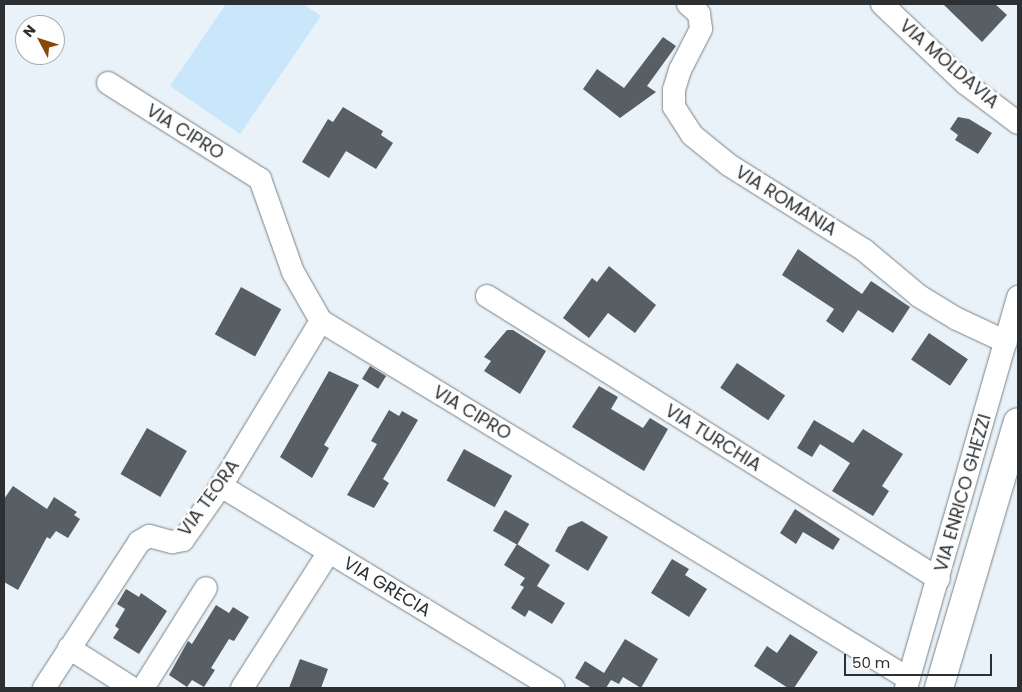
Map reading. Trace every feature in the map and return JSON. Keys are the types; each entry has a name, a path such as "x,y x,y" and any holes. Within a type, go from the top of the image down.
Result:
{"main road":[{"path":"939,688 1018,422"}],"street":[{"name":"VIA ROMANIA","path":"688,4 698,14 701,29 680,70 674,90 674,107 692,135 729,165 864,250 919,296 957,319 1006,342"},
{"name":"VIA MOLDAVIA","path":"882,4 965,83 1018,123"},
{"name":"VIA CIPRO","path":"108,83 260,179 294,272 321,322 908,684"},
{"name":"VIA TURCHIA","path":"487,296 940,579"},
{"name":"VIA ENRICO GHEZZI","path":"908,684 940,579 1018,297"},
{"name":"VIA TEORA","path":"44,688 139,542 149,536 172,542 183,540 221,486 321,322"},
{"name":"VIA GRECIA","path":"221,486 553,688"},
{"path":"242,688 329,552"},
{"path":"143,688 206,588"},
{"path":"69,648 132,688"}],"shaded area":[{"path":"226,4 303,4 321,16 240,134 170,86"}],"building":[{"path":"943,4 995,4 1007,15 982,42"},
{"path":"663,37 676,46 647,86 656,92 620,118 583,89 597,69 624,88"},
{"path":"343,107 383,131 381,135 393,143 376,169 346,151 329,178 302,162 328,119 333,122"},
{"path":"958,117 969,119 992,133 978,154 955,140 958,135 950,129"},
{"path":"798,249 862,294 871,281 910,307 893,333 858,310 843,333 826,321 834,309 782,275"},
{"path":"609,266 656,305 635,333 608,313 589,338 563,318 592,278 597,282"},
{"path":"241,287 281,309 255,357 215,334"},
{"path":"507,330 513,330 546,351 520,394 484,371 491,361 484,357"},
{"path":"929,333 968,359 950,386 911,360"},
{"path":"737,363 785,395 768,420 720,388"},
{"path":"370,366 386,376 378,389 362,379"},
{"path":"329,371 359,385 324,445 329,448 312,478 280,457"},
{"path":"599,386 618,397 611,409 643,428 650,418 668,429 644,471 572,427"},
{"path":"389,410 399,416 402,411 418,420 383,479 389,483 374,508 347,495 377,444 371,441"},
{"path":"814,420 853,443 863,429 903,454 882,486 889,491 873,516 832,491 850,463 820,444 812,457 797,448"},
{"path":"147,428 187,451 160,497 120,474"},
{"path":"464,449 512,476 495,507 447,480"},
{"path":"13,486 47,509 54,497 77,512 74,515 80,519 68,538 56,531 50,539 47,537 18,590 4,582 4,499"},
{"path":"795,509 840,539 833,550 803,532 796,544 780,533"},
{"path":"505,510 529,524 517,545 493,531"},
{"path":"582,521 608,537 588,571 555,551 568,527"},
{"path":"517,544 550,565 537,586 565,603 552,624 529,610 525,617 511,608 524,587 520,585 525,578 504,565"},
{"path":"672,559 689,569 685,575 707,589 689,617 651,593"},
{"path":"126,589 139,597 141,593 167,611 139,654 113,638 119,629 115,626 125,609 117,604"},
{"path":"216,605 229,613 233,607 249,617 234,641 229,639 211,668 215,670 204,687 192,680 187,687 169,675 188,641 192,644"},
{"path":"790,634 818,652 794,688 788,688 754,666 767,646 777,653"},
{"path":"625,639 658,659 641,688 623,677 619,684 611,680 606,688 592,688 575,678 585,661 604,673"},
{"path":"300,659 328,669 321,688 289,688"}]}
